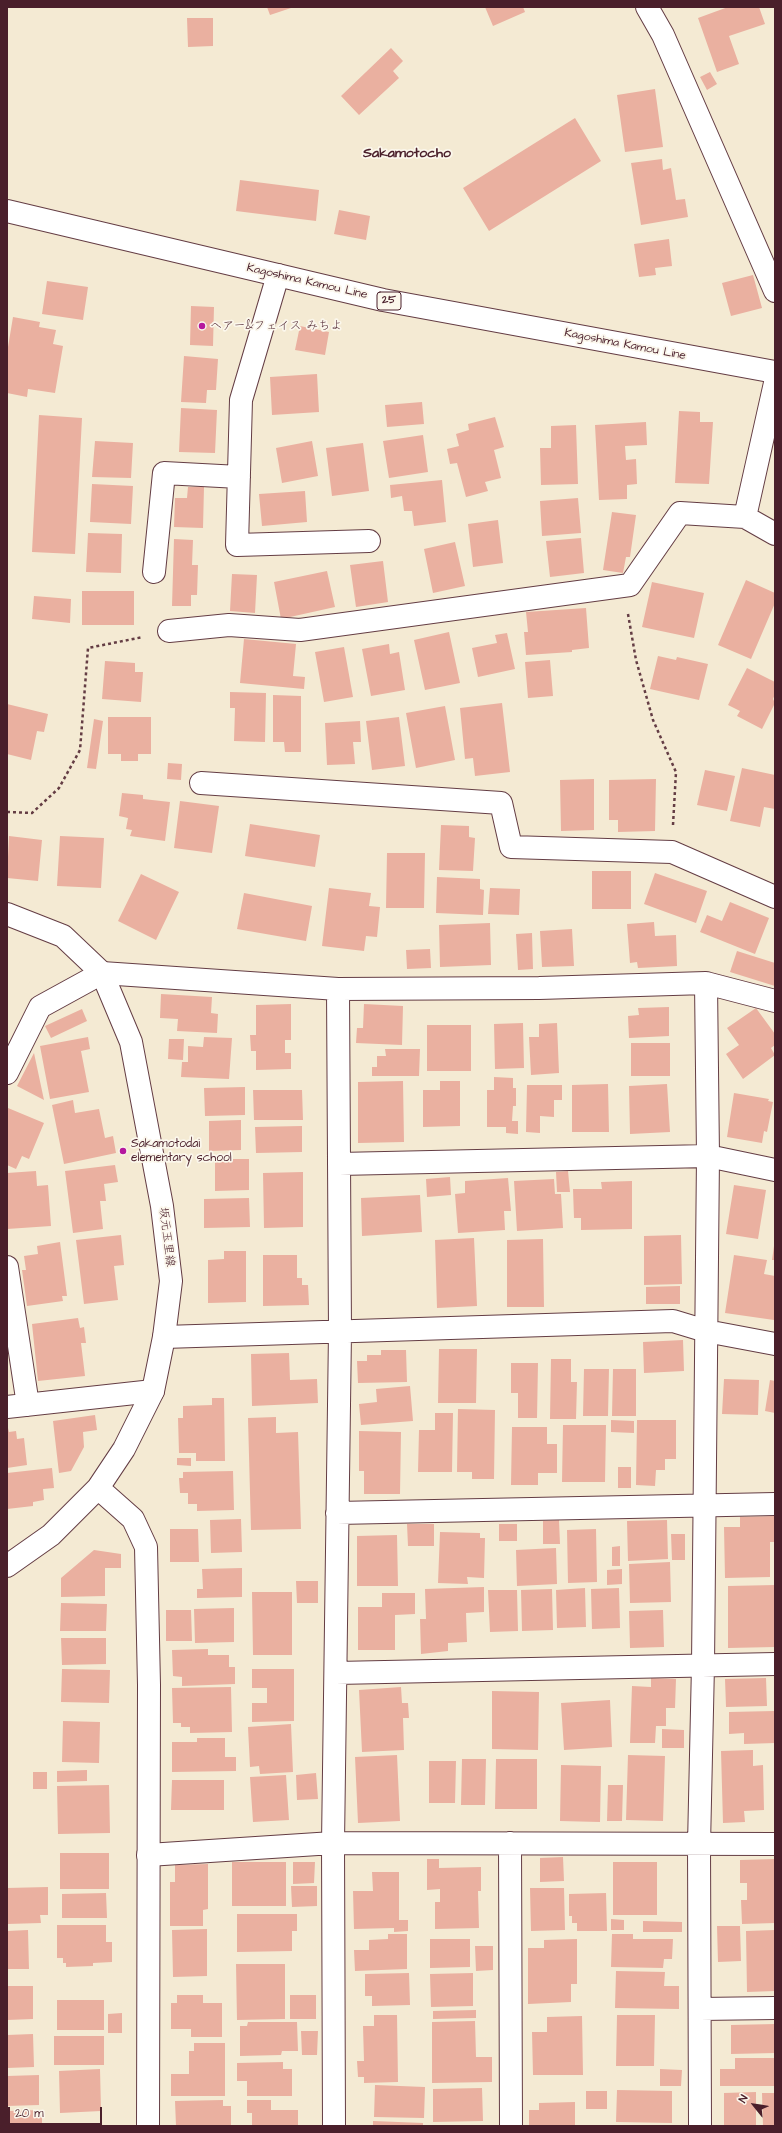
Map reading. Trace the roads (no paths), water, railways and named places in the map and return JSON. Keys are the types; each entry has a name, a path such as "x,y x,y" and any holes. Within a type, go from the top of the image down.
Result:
{"street":[{"path":"647,7 663,35 775,291"},
{"name":"Kagoshima Kamou Line","path":"7,211 391,301 775,372"},
{"path":"278,275 241,400 237,545 369,540"},
{"path":"745,517 775,383"},
{"path":"154,572 164,473 239,478"},
{"path":"169,631 229,625 300,630 630,585 680,513 745,517 775,534"},
{"path":"201,783 501,803 511,847 672,852 775,897"},
{"name":"坂元玉里線","path":"7,914 63,936 102,973 131,1042 162,1206 171,1281 164,1337 153,1391 124,1449 98,1488 51,1535 7,1566"},
{"path":"7,1073 40,1007 102,973 338,989 539,988 706,982 775,1001"},
{"path":"700,2126 699,1844 703,1665 708,1156 706,982"},
{"path":"334,2126 333,1843 340,1332 338,989"},
{"path":"339,1164 708,1156 775,1170"},
{"path":"7,1267 17,1406 153,1391"},
{"path":"164,1337 672,1321 706,1331 775,1344"},
{"path":"98,1488 133,1519 146,1547 149,1685 148,2126"},
{"path":"337,1513 704,1504 775,1504"},
{"path":"336,1673 775,1664"},
{"path":"148,1855 333,1843 775,1844"},
{"path":"510,1843 511,2126"},
{"path":"700,2009 775,2008"}],"place":[{"name":"ヘアー&フェイス みちよ","path":"202,326"},
{"name":"Sakamotodai elementary school","path":"123,1151"}],"district":[{"name":"Sakamotocho","path":"407,154"}]}
